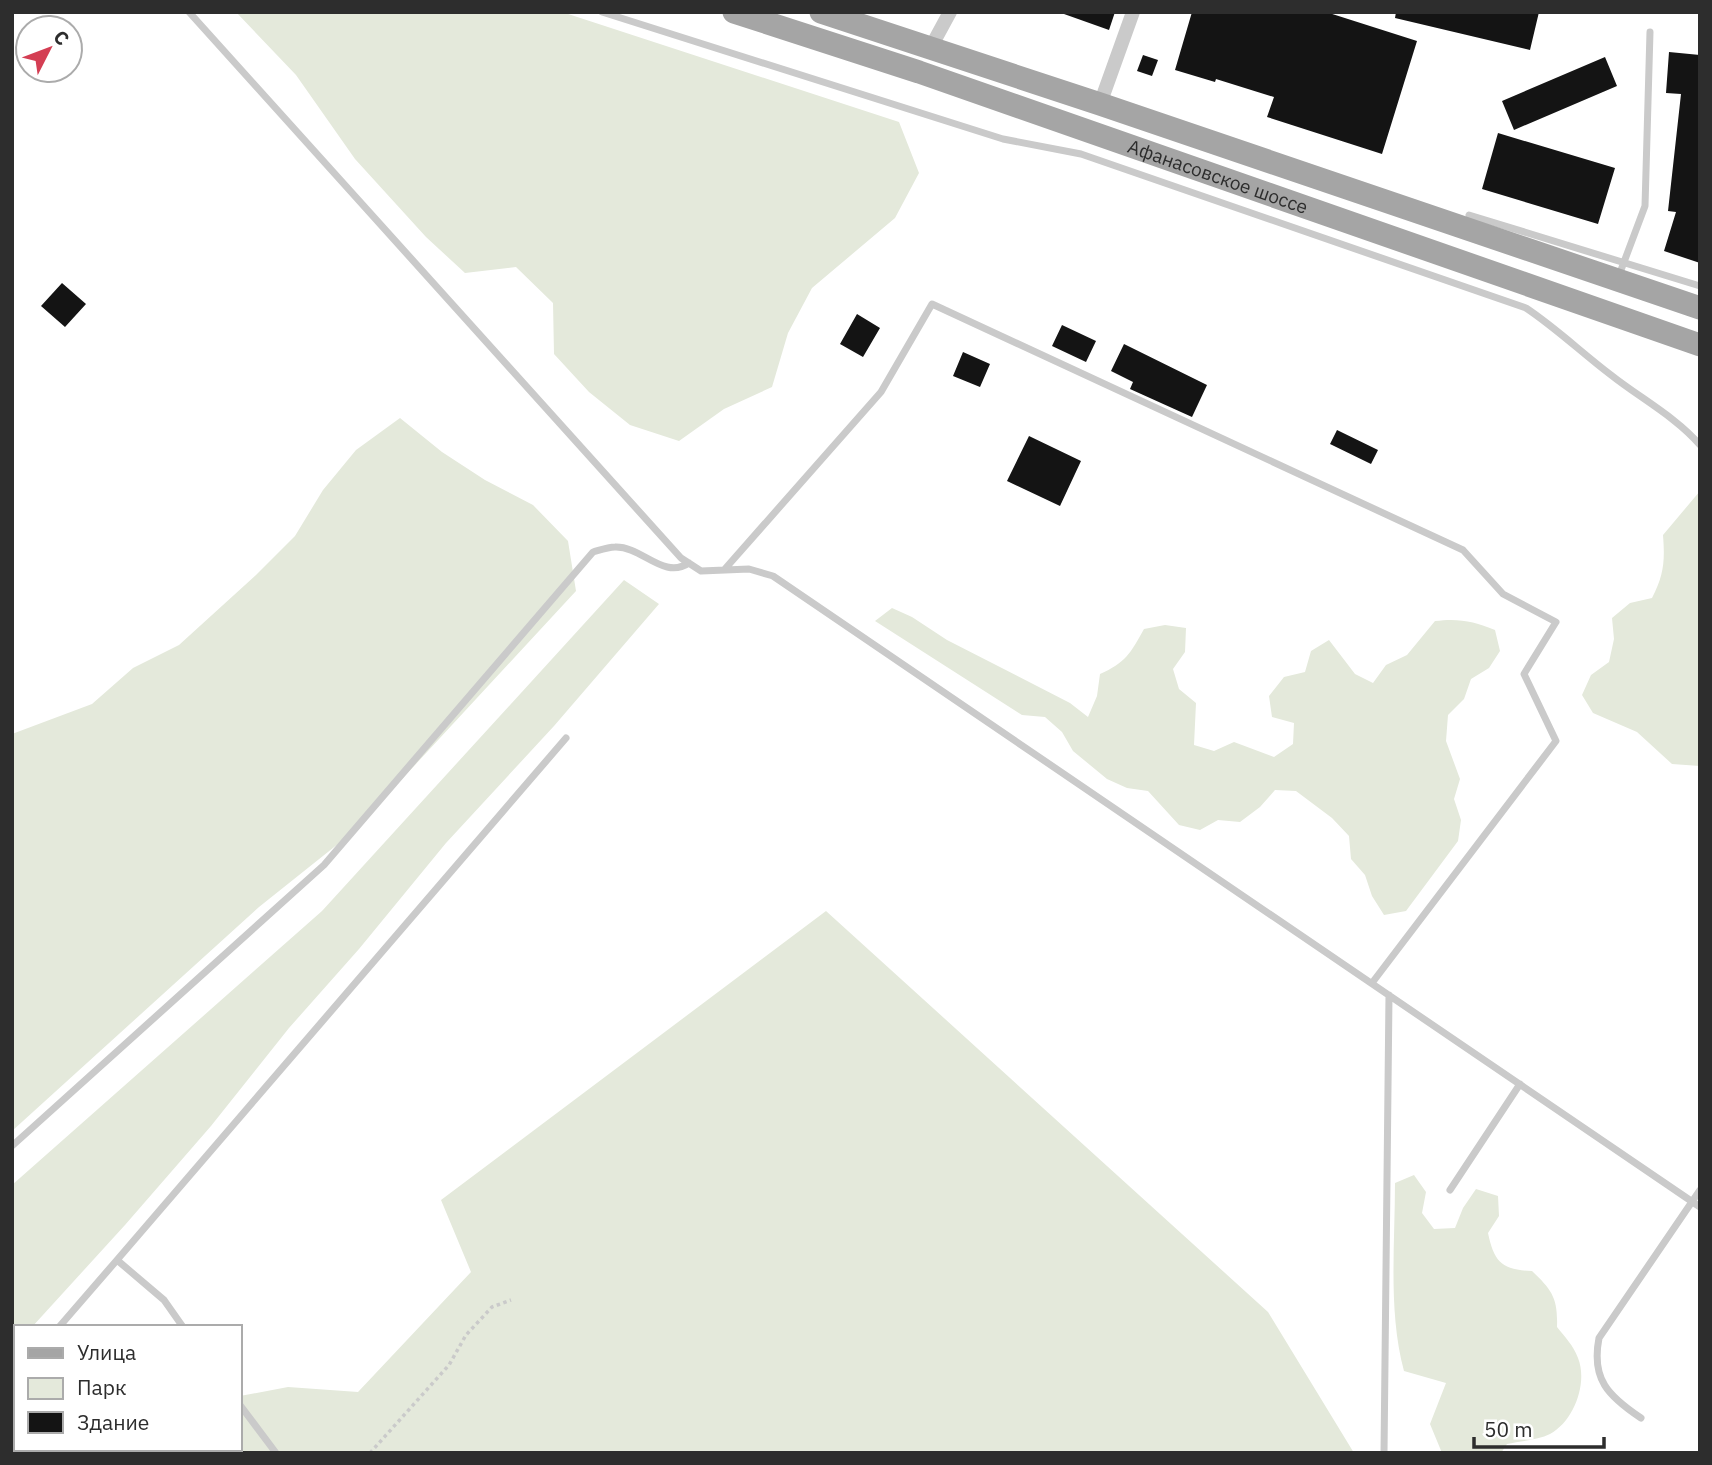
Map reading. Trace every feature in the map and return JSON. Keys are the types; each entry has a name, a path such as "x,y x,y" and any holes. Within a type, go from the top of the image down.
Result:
{"main road":[{"name":"Афанасовское шоссе","path":"734,12 919,72 1700,345"},
{"name":"Афанасовское шоссе","path":"823,13 1621,271 1700,308"}],"street":[{"path":"931,47 950,12"},
{"path":"1100,104 1133,12"}],"lane":[{"path":"189,12 672,548 689,563 701,571 749,569 773,576 1700,1207"},
{"path":"602,12 1003,139 1081,154 1526,308 1544,319 1611,376 1687,431 1700,445"},
{"path":"1621,271 1645,206 1650,32"},
{"path":"1469,215 1621,271 1700,286"},
{"path":"724,570 881,392 932,304 1464,550 1503,594 1556,622 1524,674 1556,741 1372,983"},
{"path":"12,1146 324,864 593,552 617,547 643,555 667,568 681,568 689,563"},
{"path":"61,1325 566,738"},
{"path":"1384,1453 1389,995"},
{"path":"1450,1190 1520,1084"},
{"path":"1641,1418 1608,1392 1599,1376 1595,1357 1599,1338 1700,1190"},
{"path":"117,1260 164,1300 182,1325"},
{"path":"242,1408 276,1453"}],"path":[{"path":"370,1453 449,1365 466,1335 492,1307 511,1300"}],"green space":[{"path":"236,12 562,12 899,122 919,173 895,218 812,288 788,333 772,387 724,409 679,441 630,425 589,392 554,354 553,303 516,267 465,273 426,237 355,159 296,75"},
{"path":"400,418 442,452 485,480 533,505 568,541 576,591 353,832 259,907 12,1131 12,734 92,704 133,668 179,645 295,536 323,490 356,450"},
{"path":"1700,491 1700,766 1672,764 1637,732 1593,713 1582,695 1591,675 1609,662 1614,639 1612,618 1630,603 1652,598 1663,568 1663,535"},
{"path":"624,580 659,604 554,726 446,843 359,949 289,1028 211,1126 125,1225 34,1325 14,1325 12,1349 12,1185 322,911"},
{"path":"892,608 912,617 947,640 1070,703 1088,717 1097,696 1100,674 1116,666 1126,656 1144,629 1165,625 1186,628 1185,652 1173,669 1179,689 1196,703 1194,745 1214,751 1234,742 1274,757 1293,744 1294,723 1272,717 1269,696 1284,677 1305,672 1311,651 1329,640 1355,674 1373,683 1386,665 1407,655 1435,621 1466,621 1495,630 1500,651 1489,668 1471,679 1464,699 1448,715 1446,741 1460,779 1454,799 1461,820 1458,841 1406,911 1384,915 1372,896 1365,875 1351,859 1349,836 1332,818 1296,791 1275,790 1260,807 1240,822 1218,820 1200,830 1179,825 1148,791 1127,788 1107,779 1073,751 1062,732 1045,717 1022,715 875,621"},
{"path":"826,911 1268,1312 1354,1453 154,1453 242,1451 242,1396 288,1387 358,1392 471,1272 441,1200"},
{"path":"1414,1175 1426,1192 1422,1213 1434,1229 1455,1228 1463,1208 1476,1189 1498,1196 1499,1216 1488,1233 1493,1251 1506,1266 1532,1271 1552,1295 1557,1327 1576,1353 1581,1379 1572,1411 1559,1428 1550,1434 1507,1444 1501,1453 1442,1453 1430,1424 1446,1383 1404,1371 1396,1325 1395,1183"}],"building":[{"path":"1115,12 1109,30 1064,14"},
{"path":"1192,12 1326,12 1417,41 1382,154 1267,117 1274,97 1216,79 1215,82 1175,70"},
{"path":"1396,12 1539,12 1530,50 1395,18"},
{"path":"1669,52 1700,55 1700,263 1664,251 1676,212 1668,211 1681,94 1666,93"},
{"path":"1143,55 1158,60 1152,76 1137,71"},
{"path":"1605,57 1617,86 1514,130 1502,101"},
{"path":"1498,133 1615,168 1598,224 1482,189"},
{"path":"62,283 86,304 65,327 41,306"},
{"path":"857,314 880,328 863,357 840,344"},
{"path":"1062,325 1096,341 1086,362 1052,346"},
{"path":"1124,344 1207,385 1192,417 1130,389 1133,382 1111,371"},
{"path":"963,352 990,364 980,387 953,376"},
{"path":"1337,430 1378,450 1371,464 1330,444"},
{"path":"1029,436 1081,461 1060,506 1007,481"}]}
